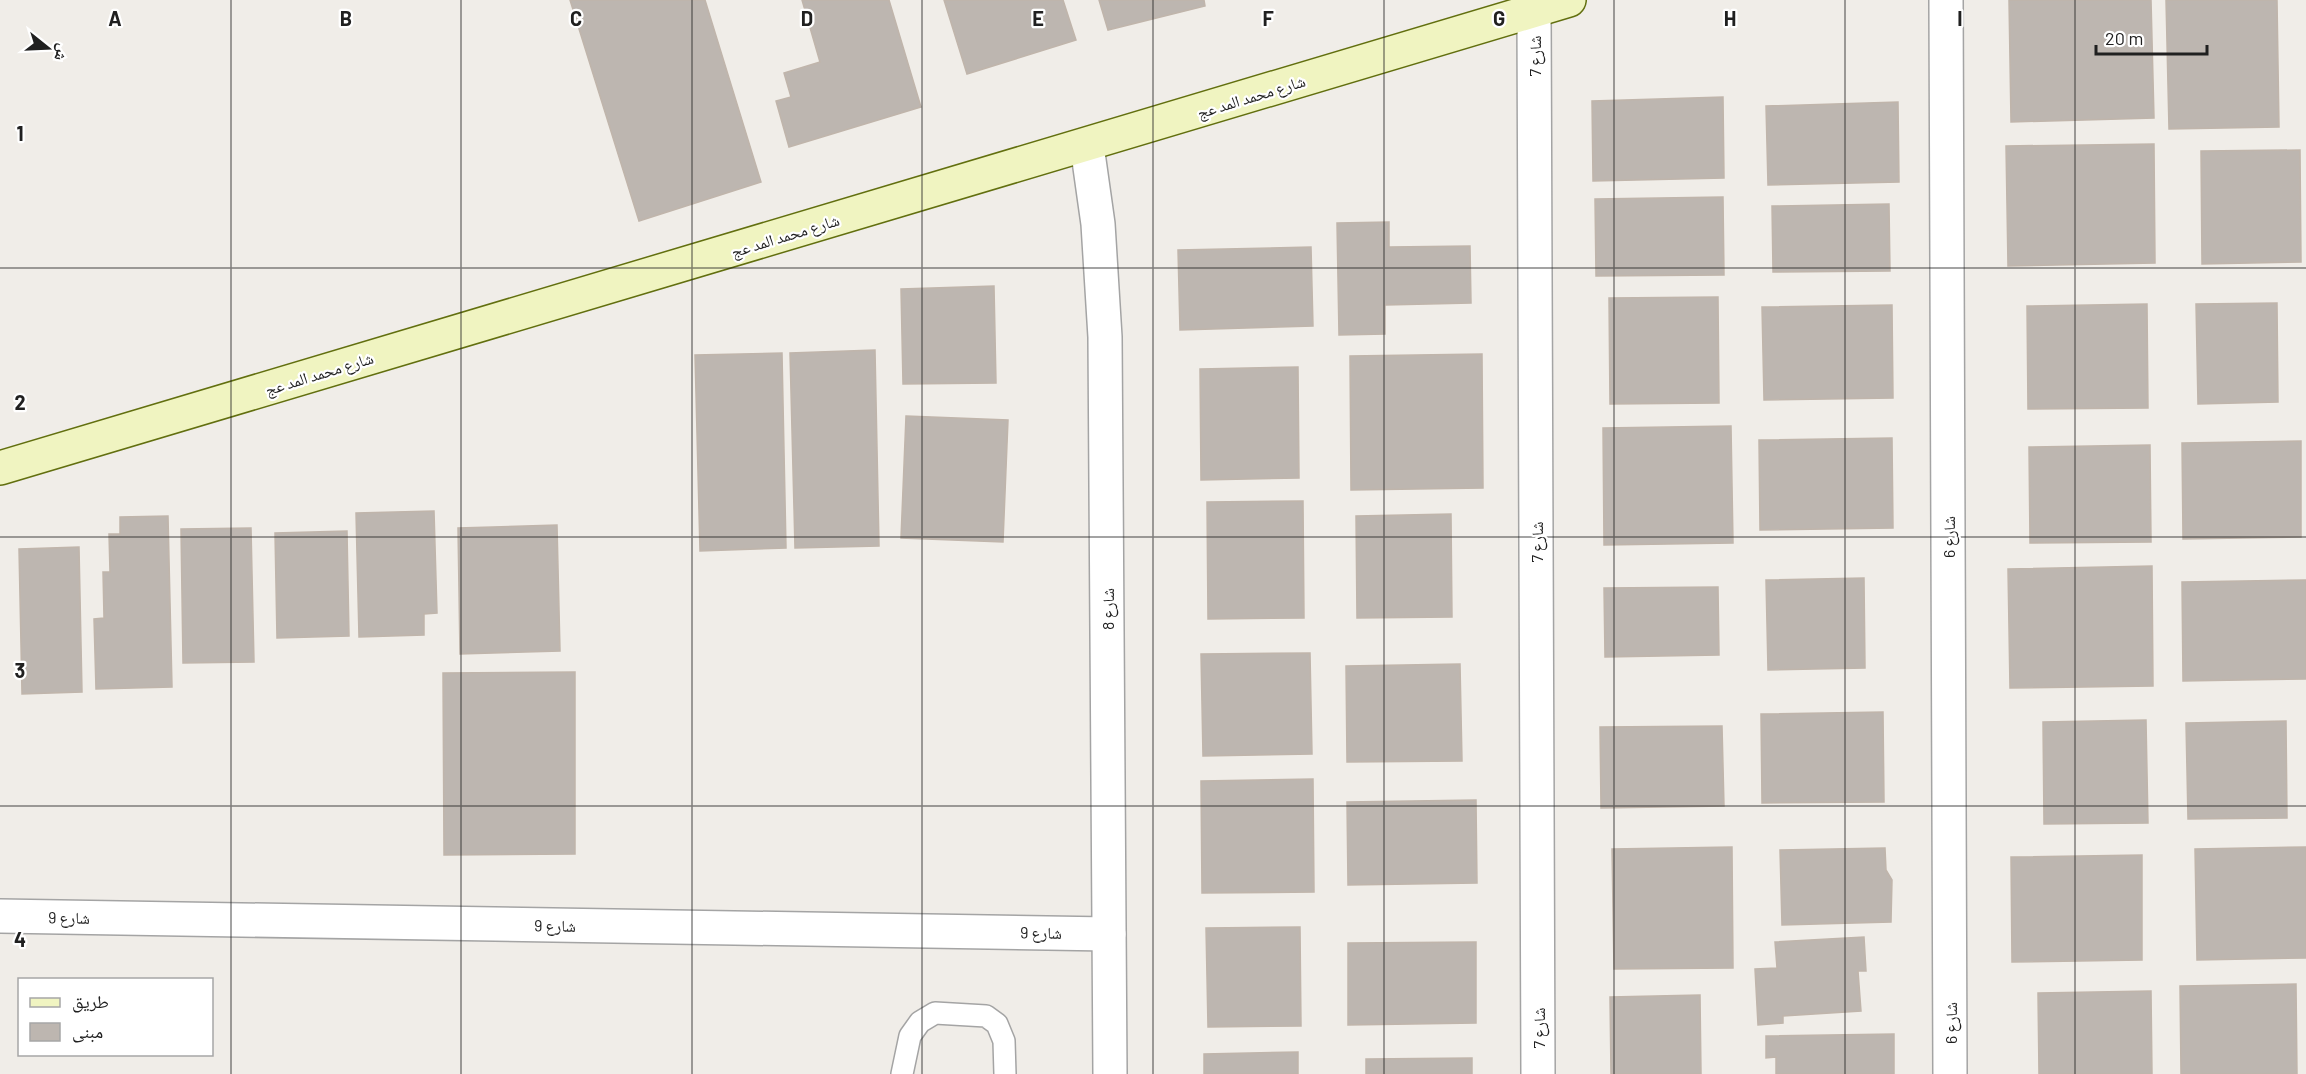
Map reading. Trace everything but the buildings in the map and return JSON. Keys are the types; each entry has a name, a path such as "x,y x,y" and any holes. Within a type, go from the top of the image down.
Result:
{"street":[{"name":"شارع محمد المد عج","path":"0,468 1087,146 1569,0"},
{"name":"شارع 6","path":"1946,0 1950,1074"},
{"name":"شارع 7","path":"1534,11 1538,1074"},
{"name":"شارع 8","path":"1087,146 1098,224 1105,337 1110,1074"},
{"name":"شارع 9","path":"0,915 1109,934"}],"lane":[{"path":"902,1074 910,1036 920,1022 935,1013 986,1016 997,1024 1004,1041 1005,1074"}]}
